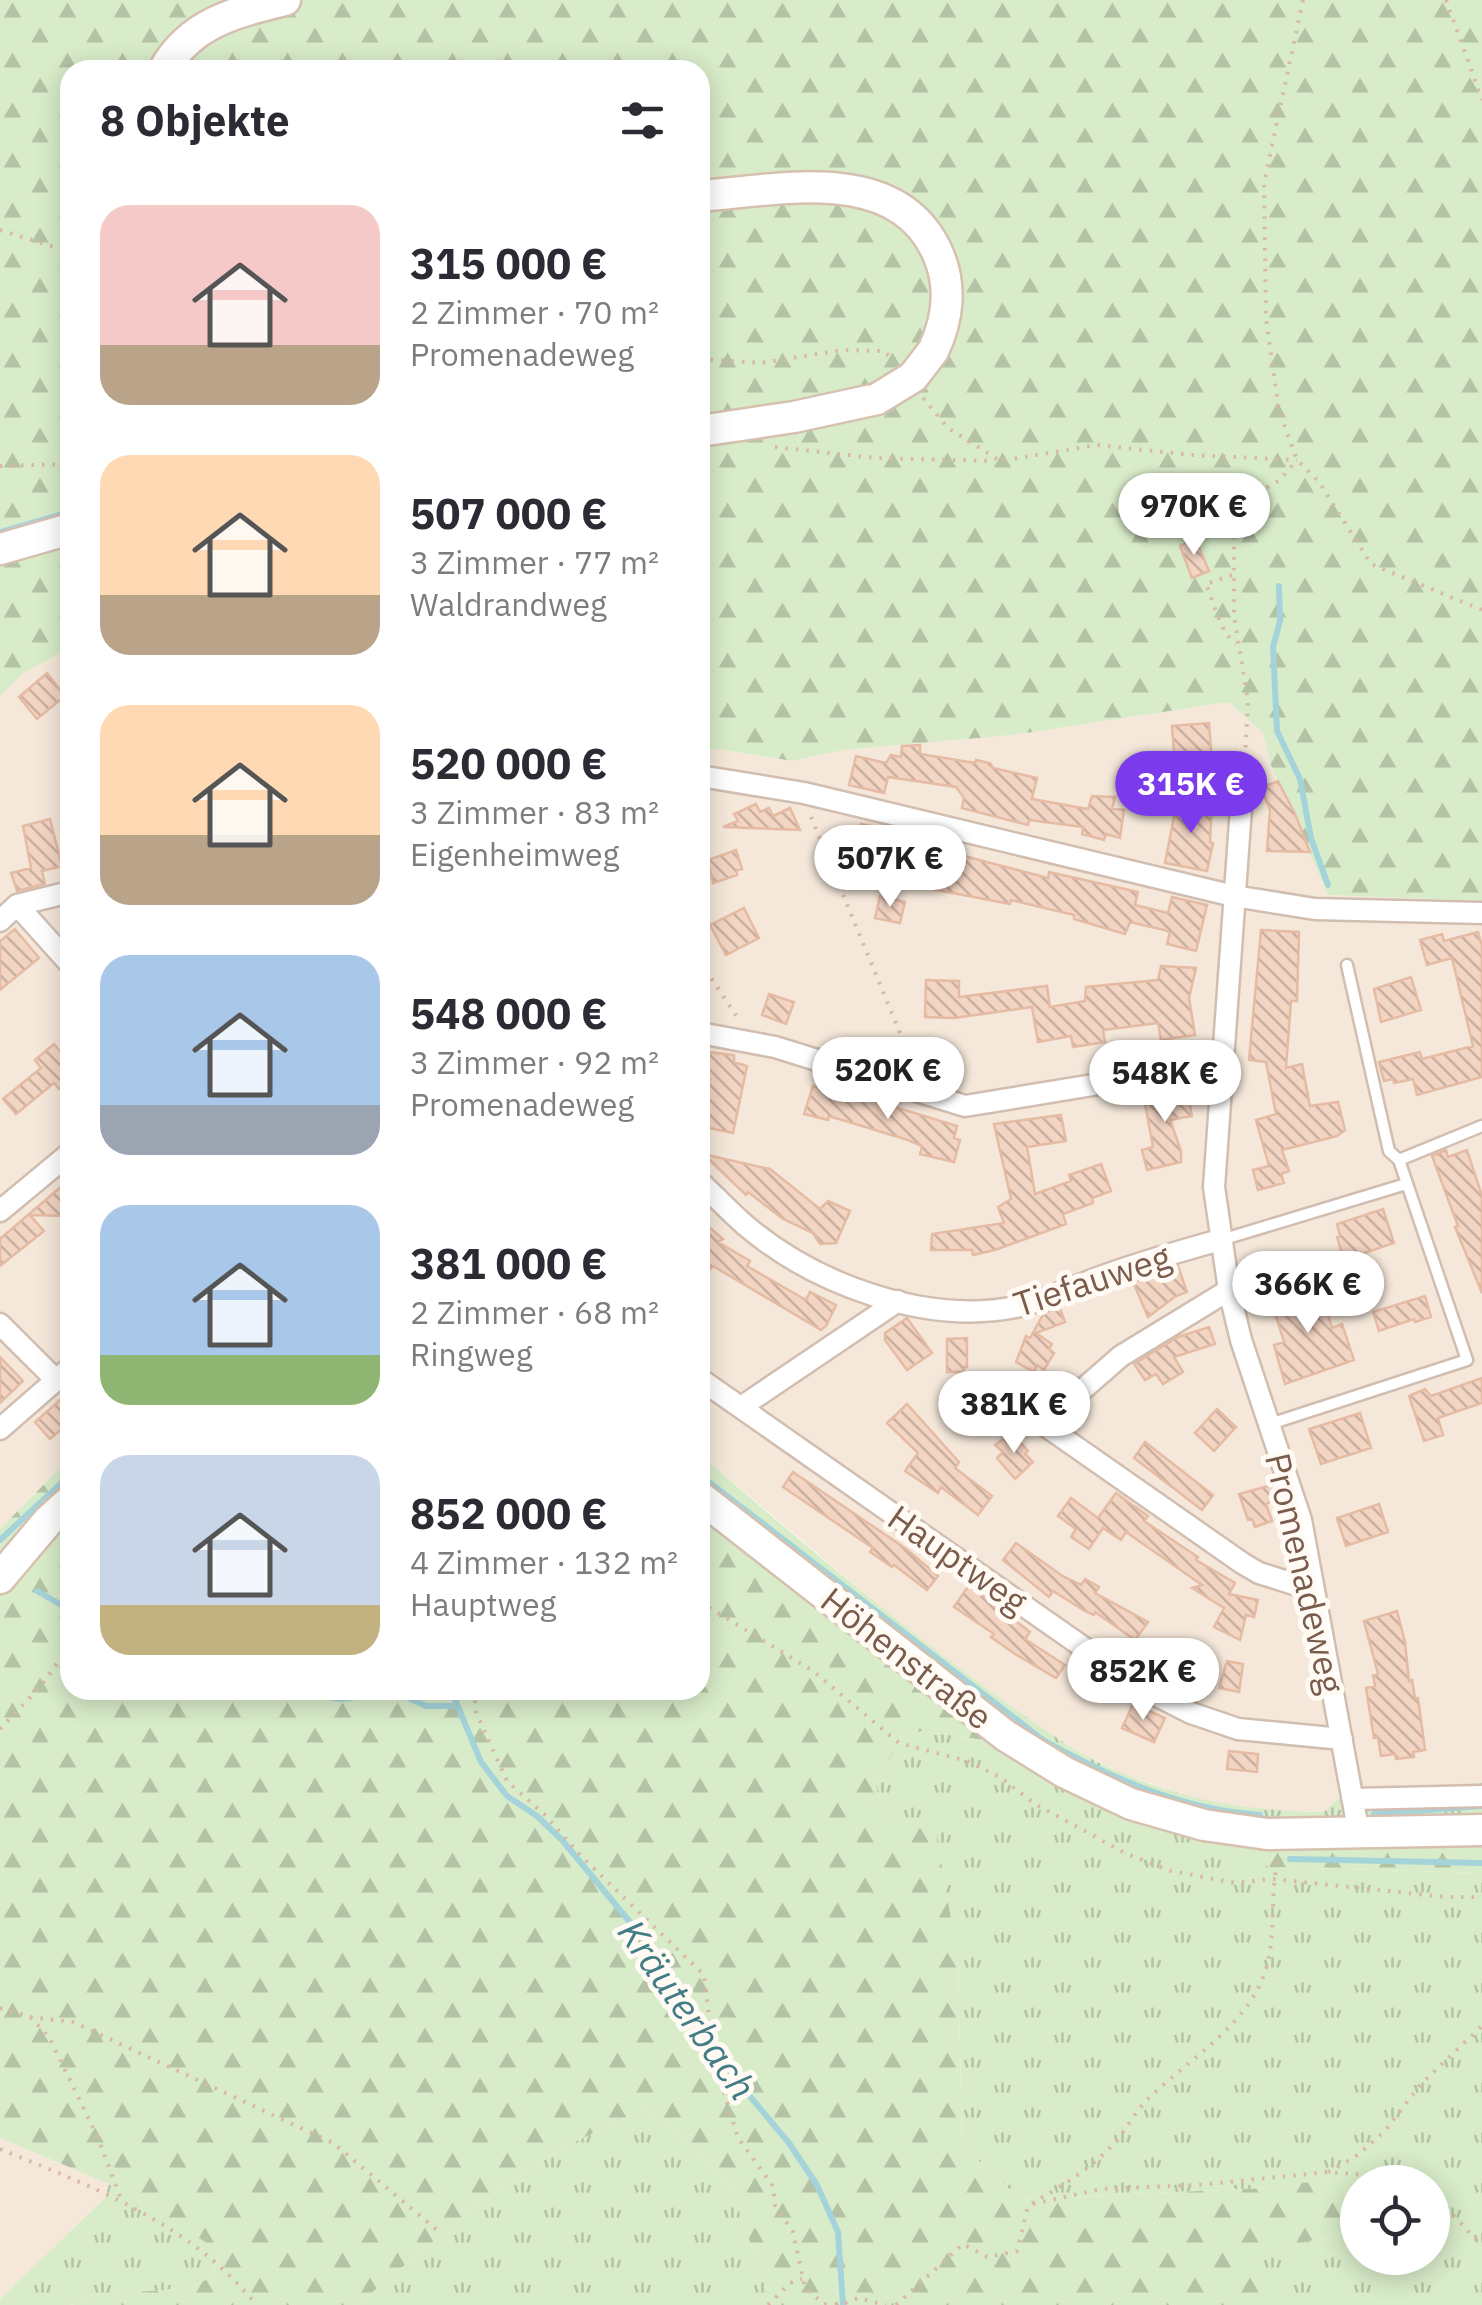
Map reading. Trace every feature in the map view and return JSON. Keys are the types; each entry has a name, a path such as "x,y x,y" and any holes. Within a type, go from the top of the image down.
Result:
{"street":[{"path":"171,60 202,28 237,13 285,0"},
{"path":"710,195 780,190 851,190 876,195 900,208 929,238 944,273 946,307 933,352 913,377 877,399 710,430"},
{"path":"0,549 60,531"},
{"path":"710,778 804,794 1234,896 1315,909 1482,913"},
{"name":"Promenadeweg","path":"1243,780 1214,1187 1220,1240 1241,1340 1301,1520 1358,1834"},
{"path":"0,922 17,904 60,894"},
{"path":"17,904 60,953"},
{"path":"710,1035 754,1042 965,1106 1221,1064"},
{"path":"0,1212 60,1161"},
{"name":"Tiefauweg","path":"710,1192 746,1226 832,1279 898,1301 947,1310 987,1312 1020,1306 1150,1259 1220,1240"},
{"path":"1229,1290 1122,1356 1043,1424 1242,1563 1259,1573 1314,1590"},
{"path":"741,1408 898,1301"},
{"path":"0,1324 60,1372"},
{"path":"0,1429 60,1377"},
{"name":"Hauptweg","path":"710,1386 1140,1687 1192,1713 1238,1728 1342,1739"},
{"name":"Höhenstraße","path":"710,1505 1033,1754 1096,1788 1168,1816 1238,1832 1284,1836 1482,1830"},
{"path":"0,1578 60,1510"},
{"path":"1354,1799 1482,1796"}],"lane":[{"path":"1270,1424 1468,1360 1399,1160 1389,1151 1347,965"},
{"path":"1399,1160 1482,1126"},
{"path":"1220,1240 1406,1184"}],"path":[{"path":"1303,0 1264,184 1266,320 1280,411 1297,460 1318,482 1372,564 1482,610"},
{"path":"1446,0 1482,100"},
{"path":"0,230 60,249"},
{"path":"710,360 761,363 843,350 884,351 893,361"},
{"path":"924,400 948,428 1000,462"},
{"path":"761,445 874,458 1000,462 1097,444 1192,455 1297,460"},
{"path":"1243,780 1248,701 1232,575 1234,534 1257,493 1280,480 1297,460"},
{"path":"0,466 60,464"},
{"path":"1232,575 1206,584 1231,641 1239,645"},
{"path":"804,794 818,841 926,1095"},
{"path":"710,975 754,1042"},
{"path":"710,1608 813,1670 899,1743 967,1761 1000,1777 1035,1804 1127,1854 1171,1870 1235,1883 1273,1879 1446,1897 1482,1897"},
{"path":"0,1729 60,1659"},
{"path":"474,1700 474,1710 507,1781 546,1815 581,1856 704,1975 715,2064 738,2138 773,2186 775,2205 793,2232 805,2288 824,2304 843,2304 858,2298 886,2305"},
{"path":"896,2305 963,2244 987,2257 1017,2252 1028,2206 1101,2156 1147,2099 1242,2011 1258,1989 1267,1966 1273,1879 1284,1836"},
{"path":"0,2008 73,2022 332,2144 348,2153 442,2234"},
{"path":"30,2016 49,2037 98,2138 122,2202"},
{"path":"1328,2172 1355,2157 1384,2132 1421,2084 1482,2026"},
{"path":"0,2148 122,2202 198,2249 236,2279 256,2305"},
{"path":"1028,2206 1101,2189 1340,2173"},
{"path":"1450,2211 1482,2246"},
{"path":"768,2305 790,2283 802,2279"}],"shaded area":[{"path":"60,653 60,1468 0,1529 0,697 21,675"},
{"path":"1229,702 1263,733 1270,763 1328,895 1482,901 1482,1783 1377,1788 1340,1797 1325,1812 1263,1811 1205,1802 1123,1774 1042,1728 916,1637 710,1462 710,749 794,761 844,750 1012,735"},
{"path":"0,2138 109,2184 105,2198 0,2299"}],"green space":[{"path":"0,0 1482,0 1482,901 1328,895 1270,763 1263,733 1229,702 1012,735 844,750 793,761 710,749 710,60 60,60 60,653 21,675 0,697"},
{"path":"710,1463 951,1662 1054,1736 1124,1774 1174,1792 1222,1803 1324,1812 1340,1797 1377,1788 1482,1783 1482,1842 1268,1867 1482,1873 1482,2305 1258,2305 1258,2258 1340,2235 1340,2275 1450,2275 1450,2165 1340,2165 1340,2178 1267,2188 1020,2199 962,2145 958,1959 883,1818 875,1781 903,1737 921,1731 1003,1743 710,1493"},
{"path":"60,1468 60,1700 710,1700 710,1492 1005,1743 921,1731 903,1737 875,1781 883,1818 936,1833 958,1959 962,2145 1020,2199 1267,2188 1340,2178 1340,2235 1259,2258 1258,2305 772,2305 730,2185 677,2131 644,2110 563,2147 473,2208 357,2305 71,2305 92,2295 191,2288 213,2276 219,2250 109,2184 0,2138 0,1529"},
{"path":"1482,1842 1482,1873 1268,1867 1252,1853 1342,1845"},
{"path":"644,2110 677,2131 730,2185 772,2305 357,2305 473,2208 563,2147"},
{"path":"109,2184 219,2249 213,2276 191,2288 92,2295 71,2305 0,2305 0,2299 105,2198"}],"building":[{"path":"1195,538 1209,571 1192,578 1180,546"},
{"path":"47,673 60,690 60,700 37,719 19,697"},
{"path":"1209,723 1212,763 1175,766 1172,726"},
{"path":"920,745 920,754 975,763 976,760 1037,778 1032,799 1088,809 1092,796 1115,797 1112,809 1124,810 1120,838 1106,834 1104,840 1082,834 1083,827 1029,820 1028,825 962,808 964,798 956,787 888,777 884,793 849,785 856,756 886,763 891,755 901,757 902,746"},
{"path":"1278,781 1310,852 1267,851 1270,810 1261,788"},
{"path":"1177,801 1212,803 1213,843 1207,871 1165,863"},
{"path":"756,804 760,812 769,808 773,816 790,808 800,830 723,827 738,821 734,814"},
{"path":"50,819 60,866 42,871 45,884 17,891 11,873 31,868 23,826"},
{"path":"861,824 898,832 891,866 858,858 859,851 849,839 858,834"},
{"path":"736,850 742,869 737,870 737,875 713,883 710,859"},
{"path":"941,850 1048,878 1049,872 1138,892 1135,905 1168,913 1172,897 1207,905 1196,951 1167,944 1170,932 1130,922 1125,934 1074,919 1074,915 1011,900 1010,904 932,889"},
{"path":"880,896 905,902 900,923 875,918"},
{"path":"744,908 759,938 726,955 710,925"},
{"path":"15,929 39,958 0,990 0,941"},
{"path":"1261,930 1299,932 1297,1001 1291,1001 1286,1068 1302,1064 1310,1106 1338,1102 1345,1130 1337,1136 1282,1150 1289,1171 1281,1174 1284,1183 1258,1190 1253,1170 1269,1166 1256,1120 1276,1114 1266,1062 1249,1060"},
{"path":"1478,932 1482,946 1482,1077 1417,1095 1413,1079 1384,1081 1379,1062 1420,1052 1422,1059 1473,1046 1452,958 1427,965 1420,940 1442,934 1444,941"},
{"path":"1161,966 1196,968 1189,998 1195,1035 1161,1040 1158,1023 1103,1030 1105,1042 1073,1047 1071,1036 1038,1042 1032,1007 954,1018 925,1017 926,980 959,981 959,997 1047,986 1050,1007 1085,1001 1086,987 1158,980"},
{"path":"1411,977 1421,1010 1381,1022 1374,989"},
{"path":"769,994 794,1002 786,1024 762,1015"},
{"path":"54,1044 60,1051 60,1088 54,1083 16,1114 3,1099 41,1068 35,1060"},
{"path":"710,1052 734,1055 734,1062 747,1066 733,1133 710,1128"},
{"path":"1186,1084 1192,1116 1170,1120 1181,1162 1147,1170 1142,1150 1153,1147 1145,1104 1151,1103 1148,1091"},
{"path":"813,1086 957,1126 954,1138 960,1140 954,1162 920,1154 922,1146 908,1140 829,1116 828,1120 804,1114"},
{"path":"1061,1115 1066,1141 1027,1147 1035,1194 1071,1181 1069,1175 1101,1164 1111,1191 1092,1198 1093,1203 1063,1214 1066,1224 995,1250 973,1255 972,1250 931,1250 932,1234 1004,1223 998,1207 1011,1199 994,1124"},
{"path":"1446,1150 1448,1157 1467,1150 1482,1196 1482,1293 1432,1156"},
{"path":"710,1156 770,1169 820,1209 828,1201 850,1211 836,1243 820,1244 813,1233 783,1219 748,1192 746,1195 710,1161"},
{"path":"60,1188 60,1216 30,1215 44,1231 0,1266 0,1239"},
{"path":"1383,1209 1394,1243 1344,1260 1337,1224"},
{"path":"710,1228 723,1239 718,1242 750,1261 747,1266 806,1300 810,1292 836,1305 821,1330 713,1266 710,1270"},
{"path":"1178,1266 1187,1292 1148,1317 1133,1282"},
{"path":"1314,1287 1316,1293 1321,1291 1332,1328 1342,1324 1354,1360 1285,1384 1274,1345 1284,1342 1271,1300"},
{"path":"1425,1296 1431,1317 1379,1331 1373,1312"},
{"path":"1060,1308 1065,1322 1036,1333 1052,1344 1049,1349 1054,1353 1044,1370 1037,1365 1034,1372 1016,1362 1026,1336 1030,1338 1044,1313"},
{"path":"907,1318 932,1353 907,1370 885,1340 885,1333"},
{"path":"1209,1327 1215,1344 1174,1357 1183,1372 1163,1384 1156,1374 1145,1380 1134,1364 1178,1337"},
{"path":"967,1338 967,1367 964,1372 947,1372 947,1339"},
{"path":"0,1357 23,1381 0,1403"},
{"path":"1482,1378 1482,1403 1438,1418 1443,1435 1424,1441 1409,1396 1425,1389 1431,1396"},
{"path":"60,1400 60,1430 50,1439 35,1422"},
{"path":"907,1404 959,1462 955,1468 992,1496 978,1515 941,1487 938,1493 905,1471 918,1453 887,1423"},
{"path":"1217,1409 1236,1427 1214,1451 1195,1433"},
{"path":"1360,1413 1371,1448 1321,1464 1309,1429"},
{"path":"1012,1433 1033,1462 1015,1479 997,1458 1003,1452 995,1445"},
{"path":"1145,1442 1213,1495 1202,1510 1134,1458"},
{"path":"793,1472 905,1548 938,1576 927,1590 783,1487"},
{"path":"1275,1484 1279,1497 1266,1504 1272,1521 1255,1527 1252,1519 1248,1520 1239,1494"},
{"path":"1116,1493 1148,1516 1144,1521 1235,1583 1229,1594 1258,1600 1254,1617 1246,1615 1240,1640 1214,1627 1224,1608 1192,1588 1202,1585 1126,1532 1121,1540 1103,1528 1089,1549 1071,1537 1076,1529 1058,1516 1071,1498 1098,1518"},
{"path":"1379,1504 1388,1532 1346,1546 1337,1518"},
{"path":"1016,1543 1064,1577 1081,1585 1085,1579 1099,1587 1095,1593 1148,1622 1135,1640 1095,1612 1094,1615 1085,1611 1053,1591 1049,1597 1003,1560"},
{"path":"969,1585 1030,1632 1025,1639 1065,1665 1056,1678 1015,1654 991,1637 994,1634 954,1607"},
{"path":"1397,1611 1409,1681 1412,1680 1418,1698 1425,1750 1413,1752 1414,1757 1396,1759 1395,1754 1381,1756 1378,1737 1374,1738 1366,1688 1375,1686 1373,1675 1378,1674 1364,1621"},
{"path":"1227,1661 1243,1664 1239,1692 1219,1688"},
{"path":"1133,1704 1165,1718 1154,1742 1122,1728"},
{"path":"1229,1751 1258,1754 1257,1772 1227,1769"}],"waterway":[{"path":"0,532 60,515"},
{"path":"1279,586 1280,621 1273,647 1277,731 1300,779 1311,838 1328,885"},
{"path":"710,1483 1043,1740 1148,1790 1203,1807 1260,1815"},
{"path":"0,1540 60,1484"},
{"path":"37,1591 60,1604"},
{"path":"413,1700 426,1706 457,1706"},
{"name":"Kräuterbach","path":"455,1700 481,1762 507,1796 537,1816 562,1840 649,1945 698,2017 711,2050 789,2143 817,2185 838,2232 843,2305"},
{"path":"1374,1814 1482,1806"},
{"path":"1290,1859 1482,1863"}]}
